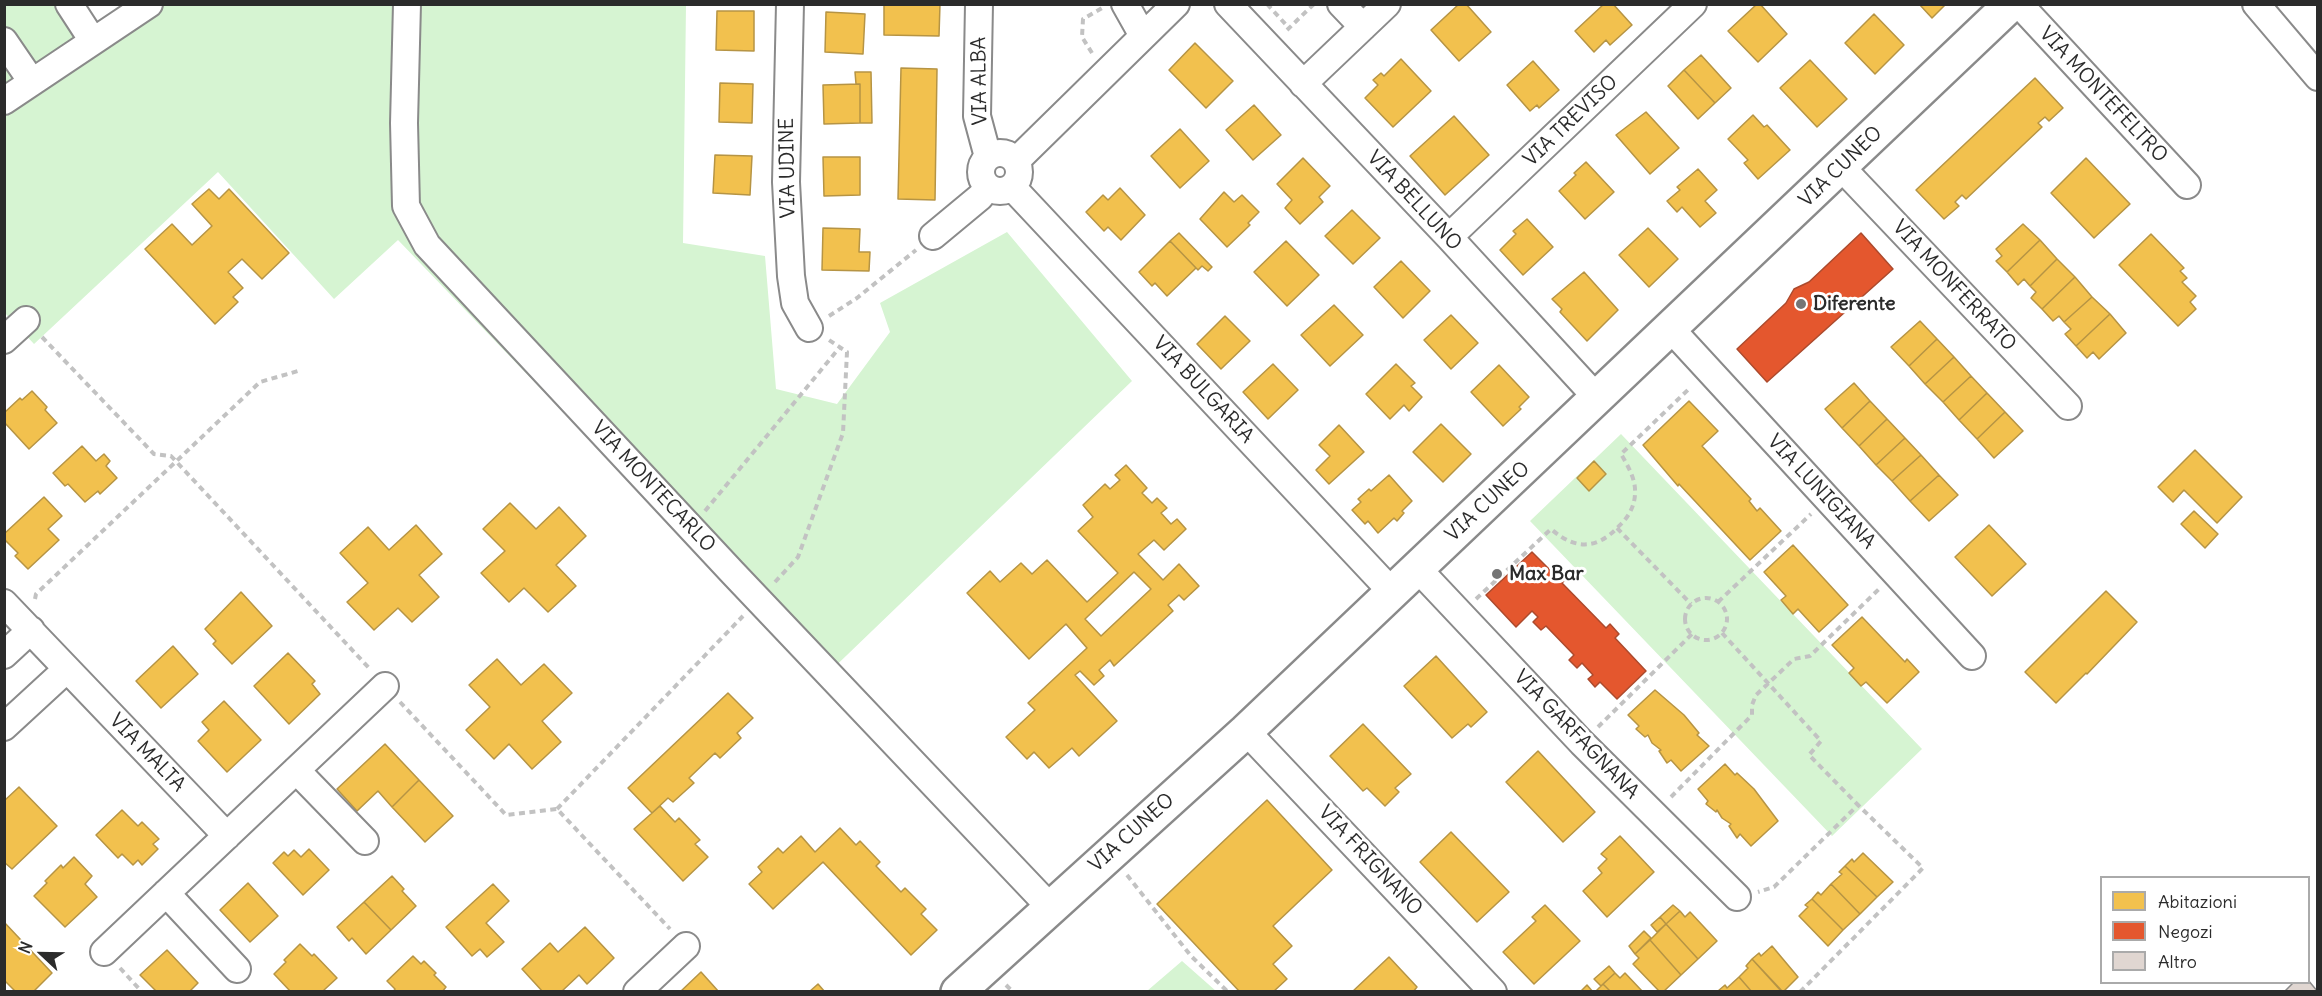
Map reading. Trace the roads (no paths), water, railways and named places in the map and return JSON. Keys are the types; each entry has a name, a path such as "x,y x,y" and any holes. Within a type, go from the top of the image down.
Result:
{"street":[{"path":"69,4 93,41"},
{"path":"4,101 149,4"},
{"name":"VIA MONTECARLO","path":"407,4 404,123 406,206 427,245 758,600 1050,907"},
{"name":"VIA UDINE","path":"790,4 786,182 791,276 795,303 809,328"},
{"name":"VIA ALBA","path":"980,4 976,116 988,157"},
{"path":"1125,4 1143,36"},
{"path":"1016,161 1176,4"},
{"name":"VIA BELLUNO","path":"1228,4 1449,237 1598,399"},
{"path":"1341,4 1363,27"},
{"path":"1303,84 1387,4"},
{"name":"VIA TREVISO","path":"1449,237 1694,4"},
{"name":"VIA CUNEO","path":"958,992 1246,731 1598,399 2011,4"},
{"name":"VIA MONTEFELTRO","path":"2019,4 2187,185"},
{"path":"2256,4 2318,77"},
{"path":"4,41 32,82"},
{"path":"933,236 980,197 1000,187 1016,183 1020,172 1016,161 1000,152 988,157 981,169 984,182 1000,187"},
{"name":"VIA MONFERRATO","path":"1841,166 2068,406"},
{"name":"VIA BULGARIA","path":"1000,187 1393,592"},
{"path":"4,340 26,320"},
{"name":"VIA LUNIGIANA","path":"1671,329 1972,656"},
{"name":"VIA GARFAGNANA","path":"1418,569 1582,743 1737,897"},
{"name":"VIA MALTA","path":"4,603 227,836"},
{"path":"4,655 31,630"},
{"path":"4,727 67,669"},
{"path":"104,952 385,686"},
{"name":"VIA FRIGNANO","path":"1246,731 1493,992"},
{"path":"296,770 365,841"},
{"path":"166,893 237,969"},
{"path":"638,992 686,946"}],"place":[{"name":"Diferente","path":"1801,304"},
{"name":"Max Bar","path":"1497,574"}]}
